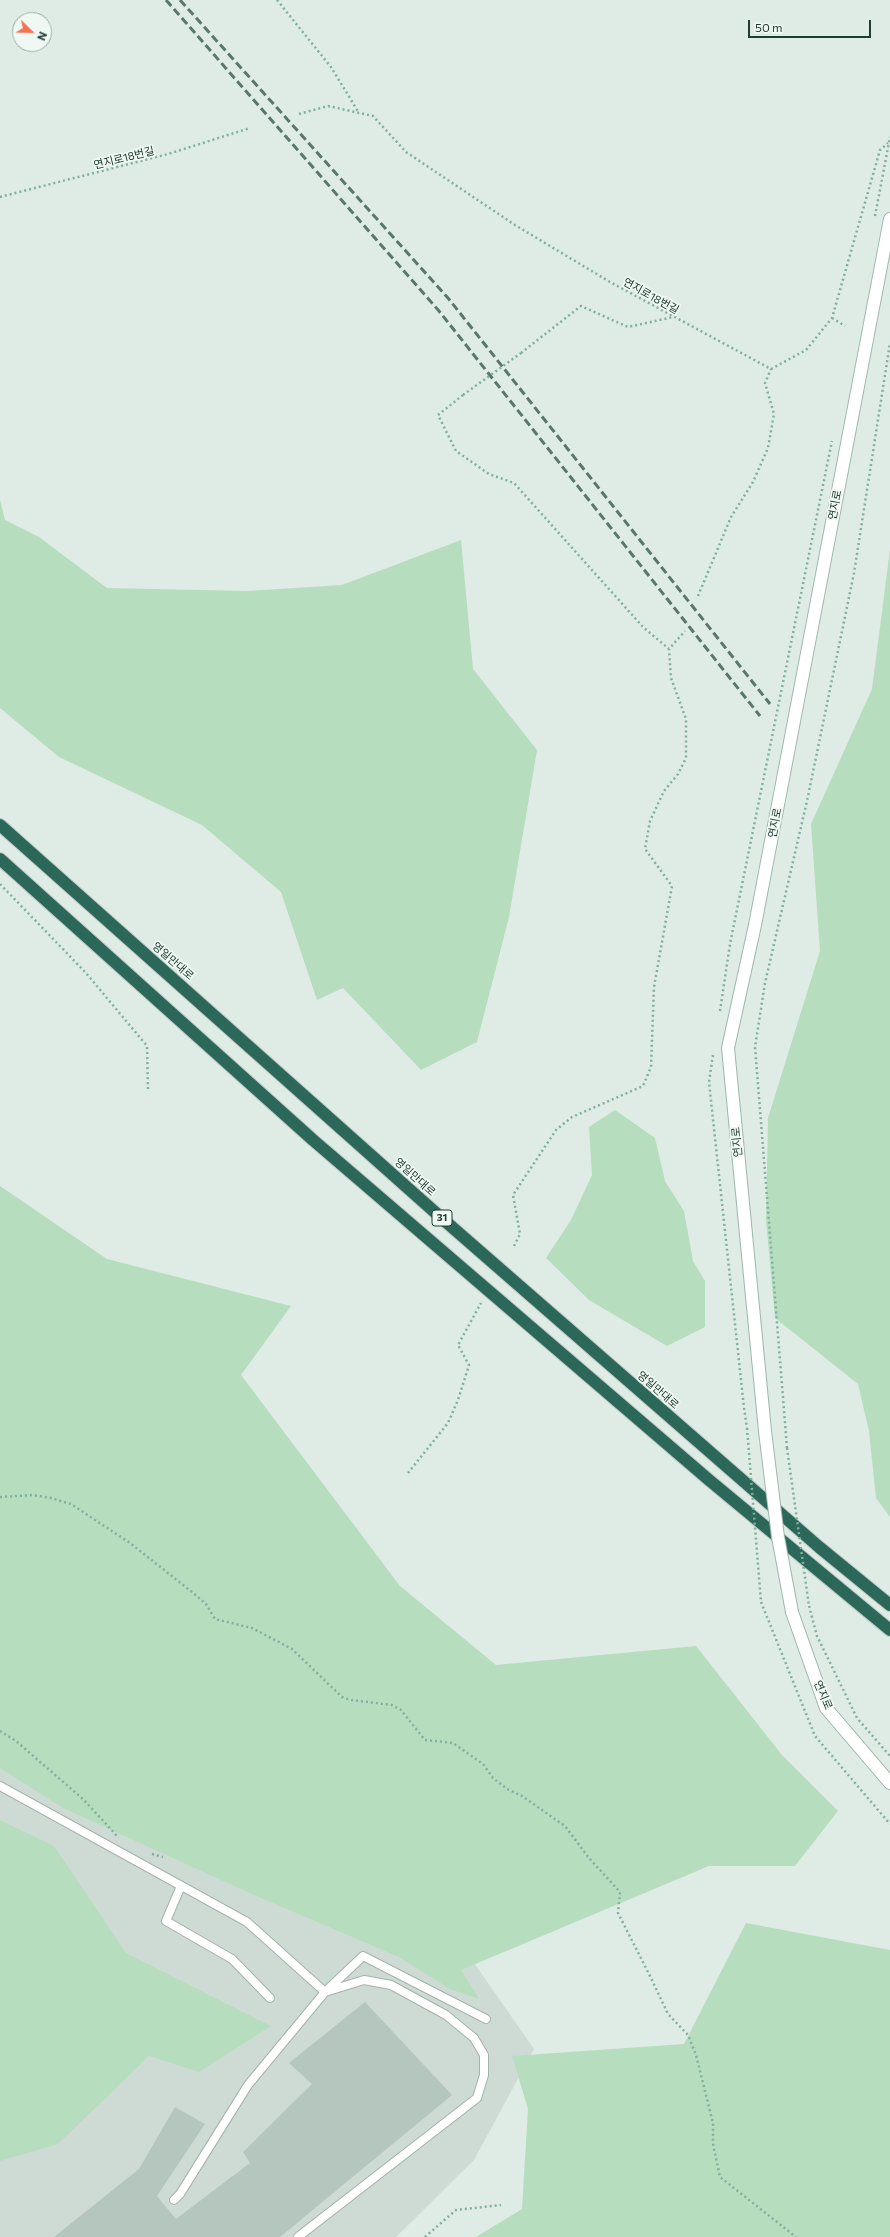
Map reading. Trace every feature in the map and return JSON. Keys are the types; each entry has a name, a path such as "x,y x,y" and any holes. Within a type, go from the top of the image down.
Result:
{"highway":[{"name":"영일만대로","path":"0,825 443,1219 818,1547 890,1604"},
{"name":"31","path":"0,859 313,1140 709,1480 890,1630"}],"main road":[{"name":"연지로","path":"890,219 755,925 728,1048 765,1431 778,1536 792,1612 826,1708 890,1784"}],"lane":[{"path":"0,1786 247,1922 325,1992"},
{"path":"181,1886 166,1921 232,1959 270,1998"},
{"path":"174,2200 180,2194 248,2085 325,1992 363,1956 486,2019"},
{"path":"298,2237 477,2098 484,2075 484,2055 474,2038 446,2015 391,1985 364,1980 325,1992"}],"path":[{"path":"278,0 331,67 359,113"},
{"name":"연지로18번길","path":"299,114 328,106 373,116 406,152 515,225 674,317 771,370"},
{"name":"연지로18번길","path":"0,197 168,154 250,128"},
{"path":"698,596 730,517 753,482 768,448 774,414 765,383 771,370 806,350 832,318 880,150 890,141"},
{"path":"669,650 643,627 514,483 489,474 456,451 438,415 581,306 628,326 674,317"},
{"path":"832,318 845,326"},
{"path":"890,343 854,573 807,801 765,983 755,1047 787,1448 809,1606 817,1636 857,1718 890,1756"},
{"path":"514,1246 520,1234 513,1195 556,1130 572,1117 643,1086 651,1067 654,987 672,886 645,849 650,821 664,791 678,774 686,758 686,719 671,678 669,650 685,631"},
{"path":"0,884 86,973 147,1046 148,1090"},
{"path":"408,1473 448,1424 458,1400 469,1365 458,1345 482,1302"},
{"path":"748,1428 761,1602"},
{"path":"0,1497 33,1495 51,1498 71,1504 130,1543 192,1592 206,1604 215,1619 252,1628 287,1646 342,1697 351,1700 392,1705 401,1710 424,1740 453,1743 483,1764 493,1778 507,1789 522,1796 565,1826 590,1858 620,1892 618,1913 668,2014 688,2035 696,2055 713,2123 713,2144 720,2177 796,2237"},
{"path":"0,1731 16,1741 84,1800 120,1838"},
{"path":"150,1854 163,1857"},
{"path":"425,2237 456,2210 501,2205"}],"shaded area":[{"path":"0,1522 255,1648 534,2049 474,2160 396,2237 0,2237"}],"green space":[{"path":"0,500 5,520 39,537 107,588 247,591 342,585 461,540 473,669 537,750 509,917 477,1042 421,1070 343,988 317,1000 281,892 202,825 59,757 0,708"},
{"path":"890,550 890,1517 876,1498 869,1431 858,1384 775,1318 766,1220 768,1118 820,951 811,824 872,689"},
{"path":"615,1110 655,1138 665,1181 684,1211 693,1261 705,1281 705,1327 667,1346 589,1300 546,1258 571,1220 592,1175 589,1127"},
{"path":"0,1186 107,1259 291,1306 241,1375 400,1586 496,1665 696,1646 782,1755 838,1811 795,1866 709,1866 461,1970 479,1999 450,1989 399,1957 254,1895 63,1808 0,1768"},
{"path":"0,1820 54,1846 126,1953 271,2026 199,2072 149,2056 58,2144 0,2161"},
{"path":"746,1923 890,1950 890,2237 476,2237 522,2209 528,2109 512,2056 684,2044"}],"building":[{"path":"365,2002 452,2095 280,2237 54,2237 139,2169 175,2107 205,2124 157,2196 176,2219 250,2163 243,2152 312,2084 289,2063"}],"railway":[{"path":"166,0 439,311 760,716"},
{"path":"180,0 448,298 770,704"}]}
